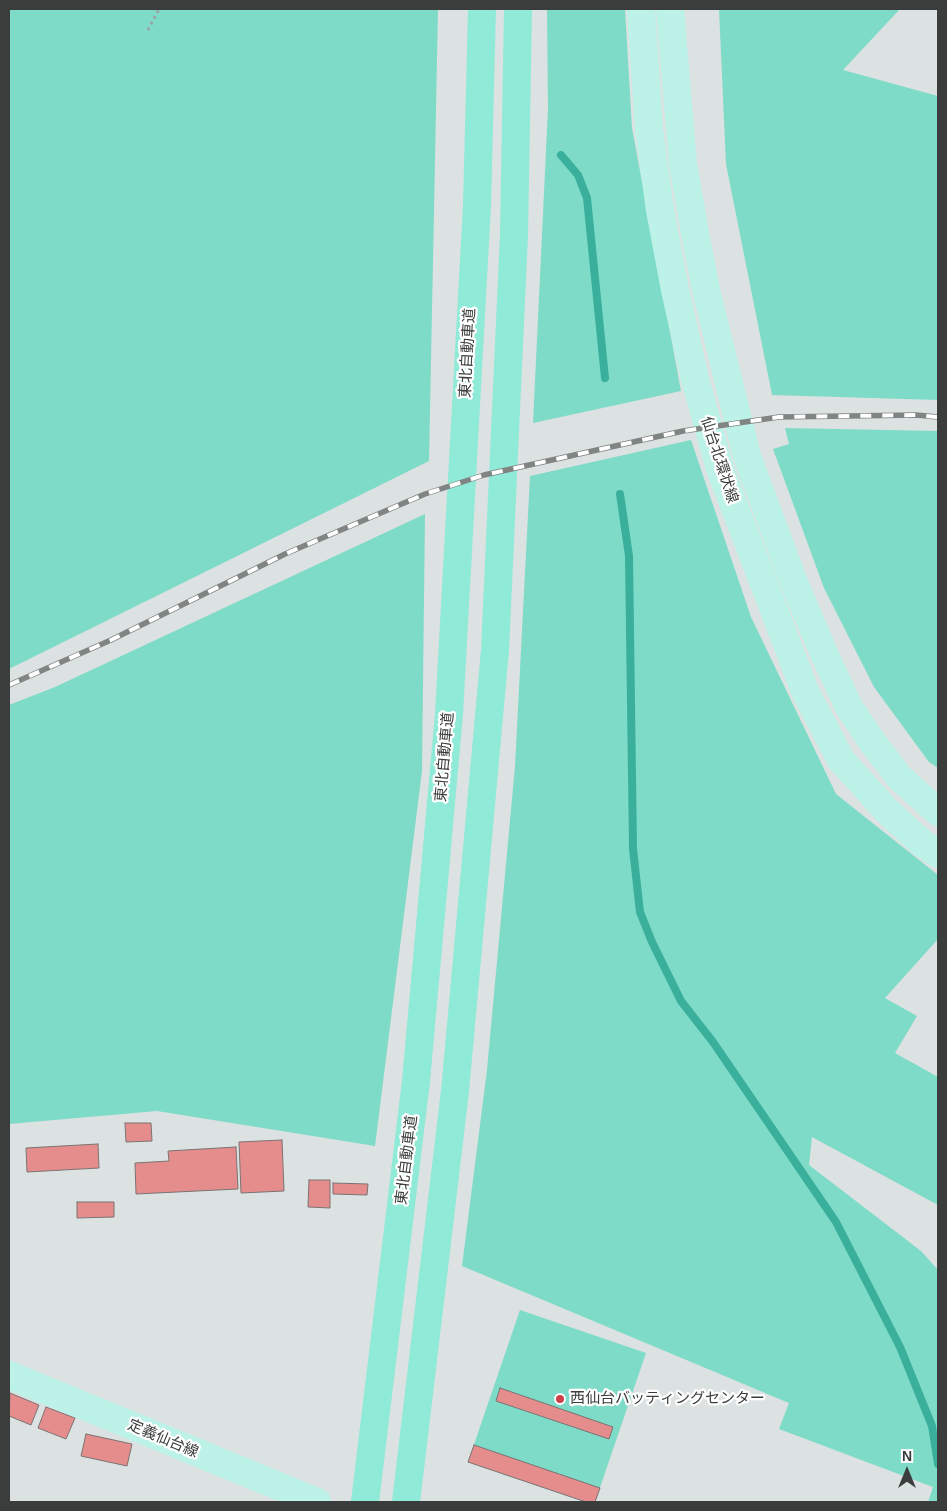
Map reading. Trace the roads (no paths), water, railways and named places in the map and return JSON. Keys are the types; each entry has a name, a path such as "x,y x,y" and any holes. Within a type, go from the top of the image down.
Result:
{"highway":[{"name":"東北自動車道","path":"365,1502 416,1081 449,714 477,206 482,9"},
{"path":"406,1502 455,1091 495,650 514,235 518,9"}],"main road":[{"name":"仙台北環状線","path":"640,9 649,130 660,210 675,290 695,379 720,469 806,691 842,760 886,810 922,843 938,854"},
{"name":"仙台北環状線","path":"670,9 684,164 695,233 706,290 747,456 793,580 849,707 900,778 938,812"},
{"name":"定義仙台線","path":"9,1375 317,1502"}],"waterway":[{"path":"561,155 578,175 587,198 605,378"},
{"path":"620,494 629,556 633,849 640,912 652,942 681,1001 713,1042 836,1222 900,1347 932,1426 938,1464"}],"railway":[{"path":"9,685 111,640 285,554 425,494 484,475 683,431 779,417 916,415 938,417"}],"place":[{"name":"西仙台バッティングセンター","path":"560,1399"}]}
